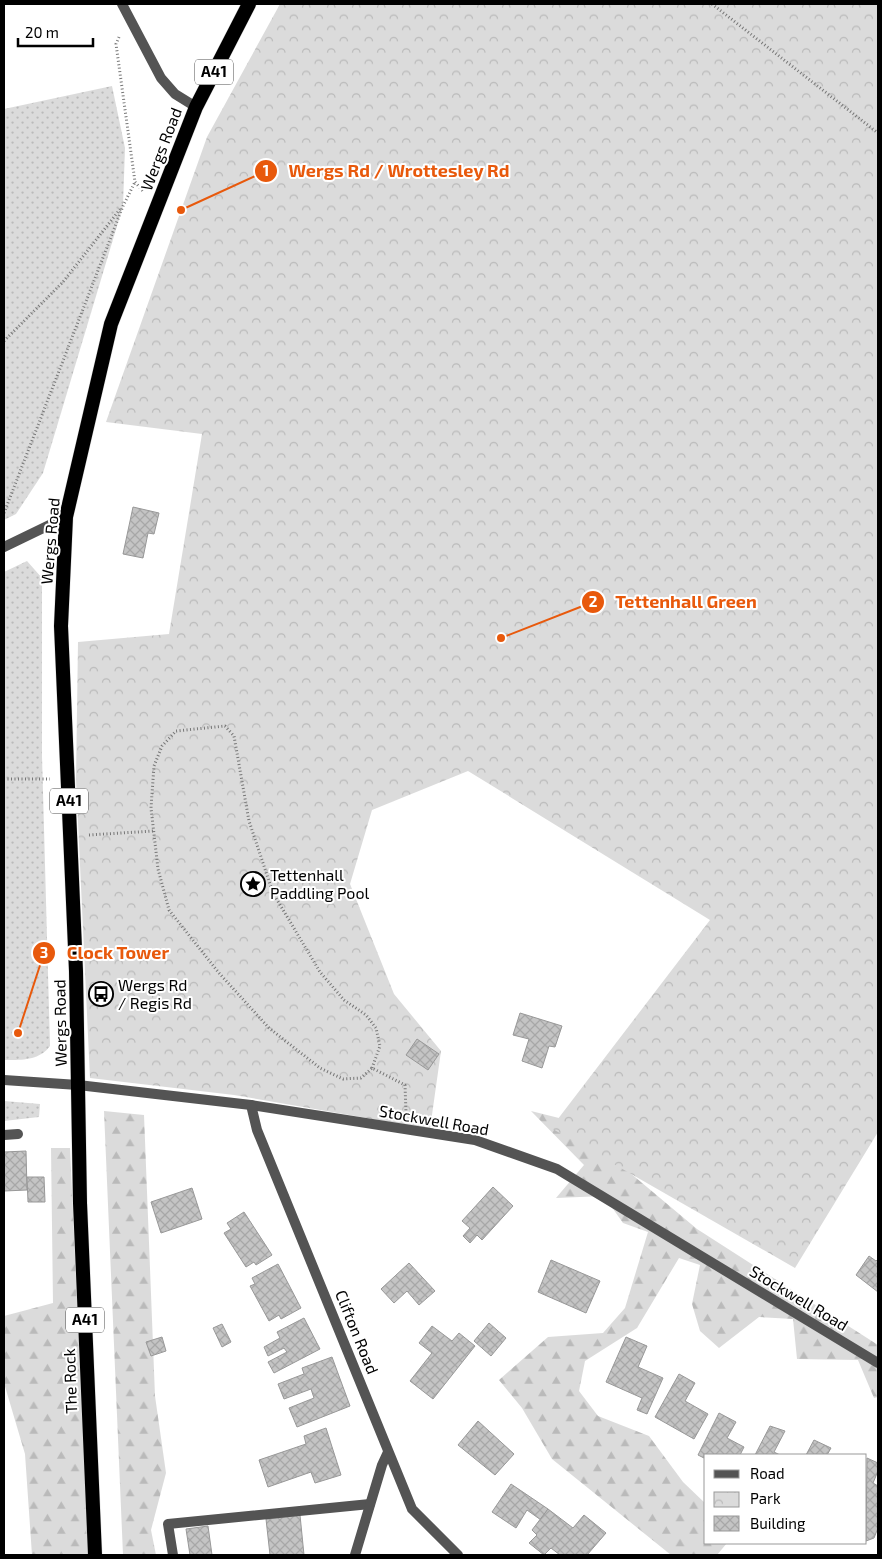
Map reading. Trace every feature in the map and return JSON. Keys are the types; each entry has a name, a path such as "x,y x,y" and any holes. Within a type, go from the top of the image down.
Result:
{"highway":[{"name":"Wergs Road","path":"78,1085 76,971 61,626 66,517 111,324 196,107 249,4"},
{"name":"The Rock","path":"78,1085 80,1203 95,1555"}],"street":[{"path":"125,8 161,78 175,94 196,107"},
{"path":"4,548 66,517"},
{"name":"Stockwell Road","path":"4,1080 78,1085 251,1105 475,1140 557,1169 878,1363"},
{"name":"Clifton Road","path":"251,1105 257,1130 412,1509 458,1555"},
{"path":"4,1134 18,1134"},
{"path":"355,1555 388,1452"},
{"path":"173,1555 168,1524 370,1504"}],"path":[{"path":"712,4 878,133"},
{"path":"4,513 123,206 135,182 116,44 125,8"},
{"path":"135,182 158,207"},
{"path":"4,341 63,282 123,206"},
{"path":"225,726 234,736 249,820 273,894 320,972 344,1000 366,1015 376,1028 380,1046 372,1068 361,1078 343,1079 320,1068 269,1028 220,973 169,910 158,869 153,831 151,808 154,766 162,746 176,731 225,726"},
{"path":"4,779 43,779"},
{"path":"89,836 153,831"},
{"path":"372,1068 405,1086 406,1114"}],"green space":[{"path":"280,4 878,4 878,1132 795,1268 551,1128 710,920 468,771 372,810 350,884 394,994 441,1051 430,1129 234,1095 90,1078 76,780 78,642 169,634 202,434 106,422 207,137"},
{"path":"112,86 125,148 123,206 43,473 16,514 4,520 4,109"},
{"path":"27,561 42,578 42,756 50,1046 41,1055 35,1057 23,1060 4,1060 4,572"},
{"path":"4,1101 40,1104 39,1117 4,1121"},
{"path":"104,1111 144,1115 155,1396 166,1473 151,1530 156,1555 123,1555"},
{"path":"531,1111 567,1120 697,1229 878,1345 878,1397 874,1398 858,1360 797,1359 793,1319 759,1317 719,1348 700,1331 692,1304 700,1265 679,1258 637,1328 585,1361 579,1391 598,1416 649,1436 683,1482 704,1502 704,1544 726,1544 717,1555 671,1555 552,1459 522,1408 499,1380 548,1337 603,1333 625,1308 648,1232 623,1223 604,1196 556,1198 584,1165"},
{"path":"51,1148 70,1148 89,1555 32,1555 25,1454 4,1383 4,1316 53,1303"}],"building":[{"path":"133,507 159,513 154,534 148,533 143,558 123,554"},
{"path":"520,1013 562,1026 555,1047 549,1046 542,1068 522,1061 529,1039 513,1035"},
{"path":"417,1039 439,1054 428,1070 406,1055"},
{"path":"26,1151 27,1190 4,1191 4,1152"},
{"path":"27,1177 44,1177 45,1202 28,1202"},
{"path":"493,1187 513,1206 482,1240 477,1235 470,1243 463,1236 470,1228 462,1221"},
{"path":"192,1188 202,1219 161,1233 151,1202"},
{"path":"244,1212 272,1255 256,1265 254,1262 246,1267 224,1233 231,1229 227,1223"},
{"path":"869,1256 876,1261 878,1259 878,1292 856,1275"},
{"path":"551,1260 600,1281 586,1313 538,1292"},
{"path":"409,1263 435,1291 419,1305 407,1291 394,1303 381,1289"},
{"path":"278,1264 301,1308 281,1319 279,1315 269,1321 250,1286 255,1284 252,1278"},
{"path":"304,1318 320,1349 274,1373 268,1362 287,1352 284,1348 268,1356 264,1347 280,1338 277,1332"},
{"path":"489,1323 506,1338 491,1356 474,1341"},
{"path":"222,1324 231,1342 222,1347 213,1328"},
{"path":"432,1326 452,1341 459,1333 475,1346 433,1399 410,1381 432,1353 419,1343"},
{"path":"162,1337 166,1351 151,1356 146,1342"},
{"path":"626,1337 647,1346 638,1367 663,1378 647,1414 637,1410 642,1398 606,1382"},
{"path":"332,1357 350,1406 297,1427 289,1408 314,1398 311,1389 284,1399 278,1384 304,1374 302,1368"},
{"path":"679,1374 695,1383 685,1401 708,1414 694,1439 655,1417"},
{"path":"719,1413 736,1422 727,1438 744,1447 740,1454 704,1454 704,1458 698,1455"},
{"path":"478,1421 514,1454 495,1475 458,1445"},
{"path":"770,1426 785,1431 774,1452 778,1454 756,1454"},
{"path":"326,1428 341,1475 315,1483 311,1472 268,1487 259,1460 306,1444 304,1436"},
{"path":"814,1440 831,1448 828,1454 807,1454"},
{"path":"867,1458 878,1463 878,1471 873,1483 878,1486 878,1528 874,1538 867,1541"},
{"path":"511,1484 548,1509 541,1520 527,1510 516,1528 492,1512"},
{"path":"548,1509 573,1528 584,1515 606,1533 587,1555 560,1555 551,1548 544,1555 529,1543 537,1535 532,1530"},
{"path":"300,1515 304,1555 270,1555 266,1519"},
{"path":"208,1526 212,1555 190,1555 186,1529"}],"place":[{"name":"Wergs Rd / Wrottesley Rd","path":"181,210"},
{"name":"Tettenhall Green","path":"501,638"},
{"name":"Tettenhall Paddling Pool","path":"253,884"},
{"name":"Wergs Rd / Regis Rd","path":"101,994"},
{"name":"Clock Tower","path":"18,1033"}]}
